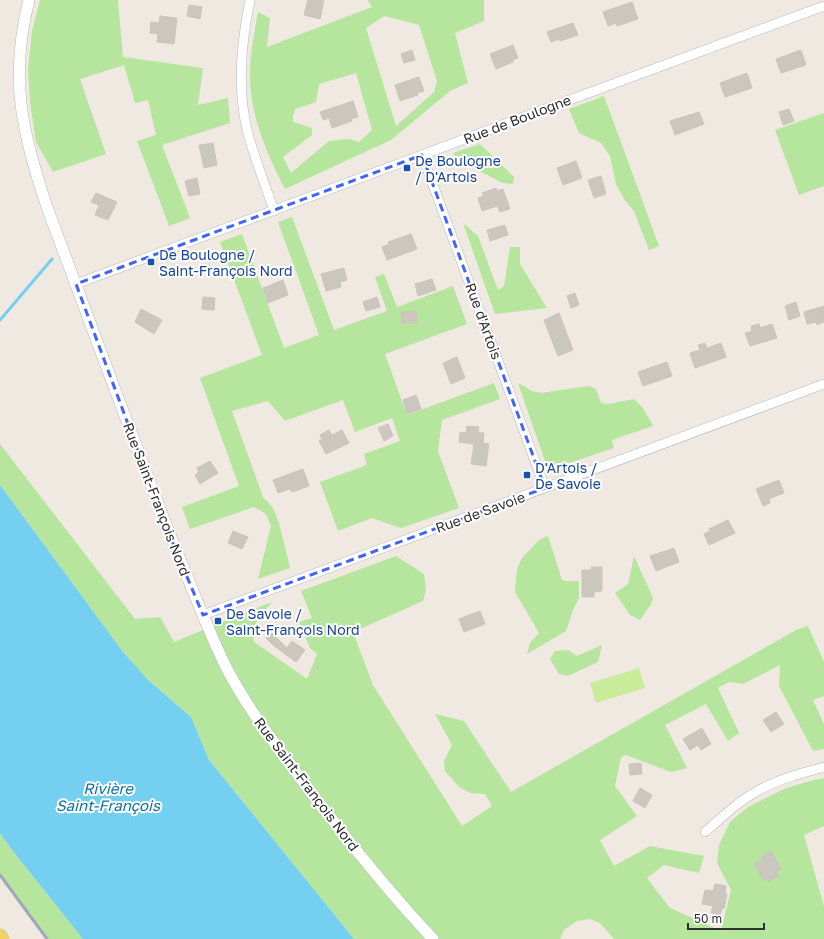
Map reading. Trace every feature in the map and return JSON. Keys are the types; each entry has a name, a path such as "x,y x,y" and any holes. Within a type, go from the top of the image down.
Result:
{"street":[{"name":"Rue Saint-François Nord","path":"29,0 21,37 19,77 22,118 36,172 47,207 162,514 203,615 239,691 267,733 382,882 433,939"},
{"path":"250,0 243,48 241,82 242,95 248,131 274,211"},
{"name":"Rue de Boulogne","path":"76,284 624,79 824,6"},
{"name":"Rue d'Artois","path":"422,155 545,488"},
{"name":"Rue de Savoie","path":"203,615 824,384"},
{"path":"705,832 732,808 760,789 779,781 824,767"}],"highlighted area":[{"path":"422,155 545,488 203,615 167,529 76,284"}],"green space":[{"path":"40,0 118,0 123,57 203,68 198,105 228,98 230,123 162,145 190,218 169,226 137,141 156,135 148,100 135,103 124,65 80,79 106,154 53,172 36,142 30,102 28,70 32,31"},
{"path":"367,0 484,0 484,21 455,33 468,83 450,91 391,140 285,189 267,151 257,124 251,96 250,64 258,12 270,18 267,47 372,7","holes":["384,16 419,25 437,81 434,92 396,126 366,28","356,73 372,130 359,142 350,139 329,141 291,173 283,157 312,135 312,128 293,122 295,109 316,102 319,84"]},
{"path":"604,96 659,246 649,250 634,211 624,199 616,184 610,156 601,143 579,133 569,109"},
{"path":"824,113 824,186 799,195 775,130"},
{"path":"480,144 514,177 513,184 503,183 460,161 453,153"},
{"path":"292,217 334,330 387,311 375,277 384,274 397,307 453,286 467,324 385,354 407,415 494,383 500,399 442,420 438,451 459,508 401,528 372,518 338,531 320,482 367,465 364,454 400,441 392,418 355,432 343,400 285,421 268,401 232,411 263,497 273,508 279,523 290,568 258,579 271,526 266,514 254,507 190,529 182,507 239,486 200,378 262,355 220,242 242,234 284,348 319,335 278,222"},
{"path":"463,223 478,236 498,290 504,286 510,247 520,247 520,264 547,308 495,314"},
{"path":"518,383 532,391 541,393 588,386 596,389 601,403 608,404 634,399 643,408 653,426 612,440 614,448 548,470"},
{"path":"0,444 135,619 160,617 174,642 272,602 257,619 253,641 307,679 317,654 310,648 299,622 312,618 301,591 396,556 424,574 426,590 423,601 353,632 373,685 462,826 492,806 485,794 470,793 459,787 445,771 444,761 452,745 435,714 464,721 511,792 796,630 808,626 824,662 824,696 813,700 824,724 824,749 813,751 779,686 780,665 743,684 729,682 718,688 739,733 728,741 706,704 665,725 687,768 671,772 626,755 621,757 615,786 637,816 600,840 614,866 650,846 704,856 699,873 664,865 647,878 670,908 721,931 731,890 717,863 719,845 730,822 748,807 786,788 824,778 824,826 804,835 824,906 824,939 614,939 600,923 590,919 577,921 564,930 560,939 354,939 209,760 191,717 148,680 123,652 0,485"},
{"path":"548,536 562,580 579,581 579,598 566,631 527,654 530,643 539,633 515,592 517,569 522,558 539,540"},
{"path":"634,556 653,598 651,604 640,620 630,615 615,593 628,584"},
{"path":"602,645 598,662 568,676 559,674 550,659 555,651 568,650 577,656"},
{"path":"639,668 645,688 596,703 590,683"},
{"path":"0,833 83,939 48,939 0,874"}],"water":[{"name":"Rivière Saint-François","path":"0,485 123,652 148,680 191,717 209,760 354,939 83,939 12,850 0,833"}],"building":[{"path":"308,0 324,0 320,19 304,15"},
{"path":"632,2 638,19 617,26 616,23 608,26 603,12"},
{"path":"189,5 202,7 200,19 187,16"},
{"path":"160,16 177,18 174,44 157,42 158,34 150,33 151,22 159,23"},
{"path":"573,23 578,35 560,41 559,39 551,42 547,32"},
{"path":"513,45 518,58 513,60 513,62 496,69 490,54"},
{"path":"412,50 415,60 404,63 401,54"},
{"path":"801,50 806,65 781,73 776,59"},
{"path":"747,73 752,88 725,97 720,83"},
{"path":"419,77 424,91 417,93 418,95 400,101 395,85"},
{"path":"353,101 358,117 351,119 352,121 332,128 329,118 323,120 320,112"},
{"path":"789,109 794,121 783,125 779,112"},
{"path":"699,112 704,124 675,135 670,121"},
{"path":"213,143 217,165 204,168 199,145"},
{"path":"576,161 582,178 563,185 557,168"},
{"path":"601,176 606,194 594,198 588,180"},
{"path":"197,178 200,194 189,196 185,181"},
{"path":"496,188 497,191 503,189 510,209 500,212 497,206 482,211 478,198 484,196 482,193"},
{"path":"96,193 117,202 108,220 95,215 99,205 91,202"},
{"path":"505,225 508,235 490,241 487,230"},
{"path":"411,234 417,249 387,260 382,247 389,244 388,242"},
{"path":"344,268 347,280 340,282 341,287 326,291 321,274"},
{"path":"432,279 436,290 418,296 415,284"},
{"path":"283,280 288,295 268,303 263,288"},
{"path":"575,293 579,305 571,308 567,296"},
{"path":"203,297 215,298 214,310 202,309"},
{"path":"377,297 380,307 366,311 363,302"},
{"path":"796,302 800,316 789,320 785,306"},
{"path":"824,306 824,322 817,325 816,322 807,324 804,312"},
{"path":"141,309 162,320 154,334 135,322"},
{"path":"416,311 417,323 402,323 401,312"},
{"path":"559,313 573,350 558,356 544,320"},
{"path":"759,324 760,328 772,324 777,338 750,346 745,333 752,331 751,326"},
{"path":"705,343 707,348 721,343 726,357 695,368 690,353 700,350 698,345"},
{"path":"457,357 465,378 451,384 443,363"},
{"path":"667,362 672,376 643,386 638,372"},
{"path":"416,395 421,409 407,414 403,400"},
{"path":"388,424 393,436 384,441 378,428"},
{"path":"467,426 479,427 478,432 484,433 483,443 489,444 486,466 471,464 474,444 459,442 460,432 466,433"},
{"path":"329,430 332,435 342,430 349,443 326,454 319,441 322,439 320,435"},
{"path":"210,461 218,473 200,484 195,475 199,472 197,468"},
{"path":"303,469 309,486 292,492 290,489 278,493 273,480"},
{"path":"779,480 784,493 769,499 770,503 763,506 756,489"},
{"path":"728,520 735,533 709,545 704,534 710,531 709,529"},
{"path":"233,531 248,537 242,549 228,543"},
{"path":"674,548 679,562 656,571 650,556"},
{"path":"591,567 602,567 602,591 594,592 594,597 582,597 582,570 591,570"},
{"path":"480,611 485,624 464,632 459,619"},
{"path":"272,633 287,648 292,641 305,650 296,662 266,638"},
{"path":"776,712 784,724 771,732 763,720"},
{"path":"702,728 711,744 701,750 698,745 690,750 683,739"},
{"path":"641,763 642,774 630,775 629,764"},
{"path":"640,788 652,795 645,808 633,801"},
{"path":"771,851 781,869 776,872 778,876 768,882 766,878 763,880 754,864 763,859 761,857"},
{"path":"715,884 726,886 725,894 727,894 724,909 722,908 720,915 711,913 713,906 702,904 705,890 713,891"}],"waterway":[{"path":"0,320 52,259"}],"railway":[{"path":"0,875 47,939"}],"place":[{"name":"De Boulogne / D'Artois","path":"407,168"},
{"name":"De Boulogne / Saint-François Nord","path":"151,262"},
{"name":"D'Artois / De Savoie","path":"527,475"},
{"name":"De Savoie / Saint-François Nord","path":"218,621"}]}
